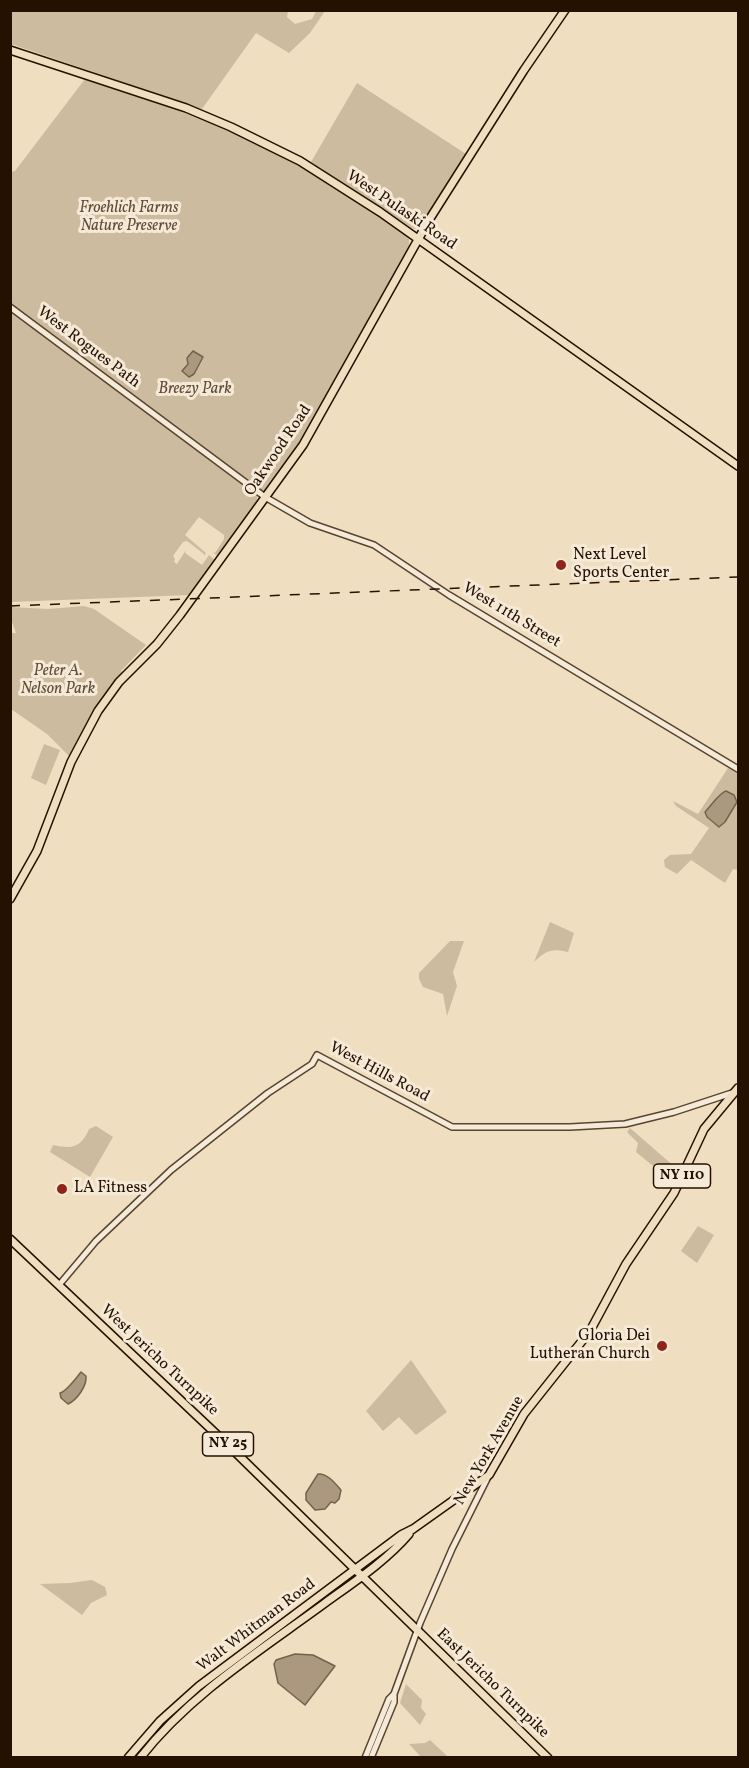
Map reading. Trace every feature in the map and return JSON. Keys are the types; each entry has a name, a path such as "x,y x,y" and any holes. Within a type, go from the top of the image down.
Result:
{"main road":[{"name":"Oakwood Road","path":"10,899 37,851 75,754 98,711 119,682 157,644 180,615 310,434 418,238 524,70 565,10"},
{"name":"West Pulaski Road","path":"10,50 161,100 246,134 300,161 418,238 738,466"},
{"name":"New York Avenue","path":"489,1475 524,1414 590,1331 626,1264 674,1193 700,1135 735,1091"},
{"name":"West Jericho Turnpike","path":"10,1239 231,1448 418,1630"},
{"name":"Walt Whitman Road","path":"469,1488 501,1453"},
{"name":"Walt Whitman Road","path":"140,1758 169,1724 191,1704 257,1652 362,1577 413,1529 489,1475"},
{"name":"Walt Whitman Road","path":"128,1758 160,1721 199,1686 401,1535 413,1529"},
{"name":"East Jericho Turnpike","path":"418,1630 548,1758"},
{"path":"191,1704 191,1696 199,1686"},
{"path":"169,1724 187,1703 185,1698"}],"street":[{"name":"West Rogues Path","path":"10,307 265,497"},
{"name":"West 11th Street","path":"265,497 309,523 374,545 449,595 738,769"},
{"name":"West Hills Road","path":"59,1285 96,1241 171,1170 265,1096 312,1064 317,1055 452,1127 625,1124 674,1113 735,1091"},
{"name":"New York Avenue","path":"371,1758 394,1702 394,1694 418,1630 457,1537 489,1475"},
{"path":"469,1488 482,1489"},
{"name":"New York Avenue","path":"365,1758 389,1699 394,1694"}],"green space":[{"path":"11,11 288,11 287,17 295,24 312,19 316,11 325,11 310,33 289,53 256,33 202,109 11,44"},
{"name":"Froehlich Farms Nature Preserve","path":"85,79 187,114 250,141 345,193 409,238 409,247 307,432 263,493 11,304 10,172 15,171"},
{"path":"357,83 466,154 423,222 416,229 311,162"},
{"path":"10,309 257,496 257,501 218,556 212,552 215,553 224,535 199,517 185,535 206,553 204,556 187,541 183,542 173,556 174,562 177,564 186,550 185,553 202,565 209,555 215,560 189,595 11,602"},
{"name":"Peter A. Nelson Park","path":"84,606 94,609 146,645 121,671 123,674 87,724 69,756 47,734 11,709 11,633 16,633 11,619 11,607 48,609"},
{"path":"44,744 60,750 46,785 31,778"},
{"path":"728,768 738,774 738,870 733,869 725,883 691,860 677,874 665,867 664,860 670,855 691,854 709,828 676,806 673,801 698,814","holes":["726,791 731,793 736,800 731,813 725,822 714,824 705,811 723,793"]},
{"path":"550,922 574,933 568,952 550,951 534,962"},
{"path":"450,941 464,941 453,972 457,986 447,1016 443,994 423,987 419,973"},
{"path":"96,1126 113,1137 90,1177 50,1152 53,1145 75,1146 83,1140 89,1129"},
{"path":"630,1128 676,1168 670,1173 659,1164 653,1166 636,1152 638,1143 627,1132"},
{"path":"698,1226 714,1235 697,1263 681,1251"},
{"path":"411,1360 447,1412 416,1435 399,1417 383,1431 366,1411"},
{"path":"92,1580 105,1587 107,1595 91,1603 82,1615 40,1584 70,1583"},
{"path":"406,1684 422,1700 421,1708 426,1714 420,1725 400,1703"},
{"path":"430,1740 447,1757 421,1757 409,1744 425,1743"}],"shaded area":[{"path":"193,351 203,357 194,374 189,377 182,371 188,364 187,358"},
{"path":"726,791 734,795 737,802 725,822 719,827 707,817 705,812"},
{"path":"81,1372 86,1376 85,1384 78,1396 68,1404 61,1398 60,1393"},
{"path":"318,1474 328,1477 341,1490 339,1499 335,1503 331,1502 325,1509 315,1510 306,1500 306,1493"},
{"path":"295,1654 313,1655 335,1666 305,1705 278,1683 274,1664 276,1660"}],"railway":[{"path":"10,606 738,577"}],"place":[{"name":"Next Level Sports Center","path":"561,565"},
{"name":"LA Fitness","path":"62,1189"},
{"name":"Gloria Dei Lutheran Church","path":"662,1346"}],"park label":[{"name":"Breezy Park","path":"195,390"}]}
